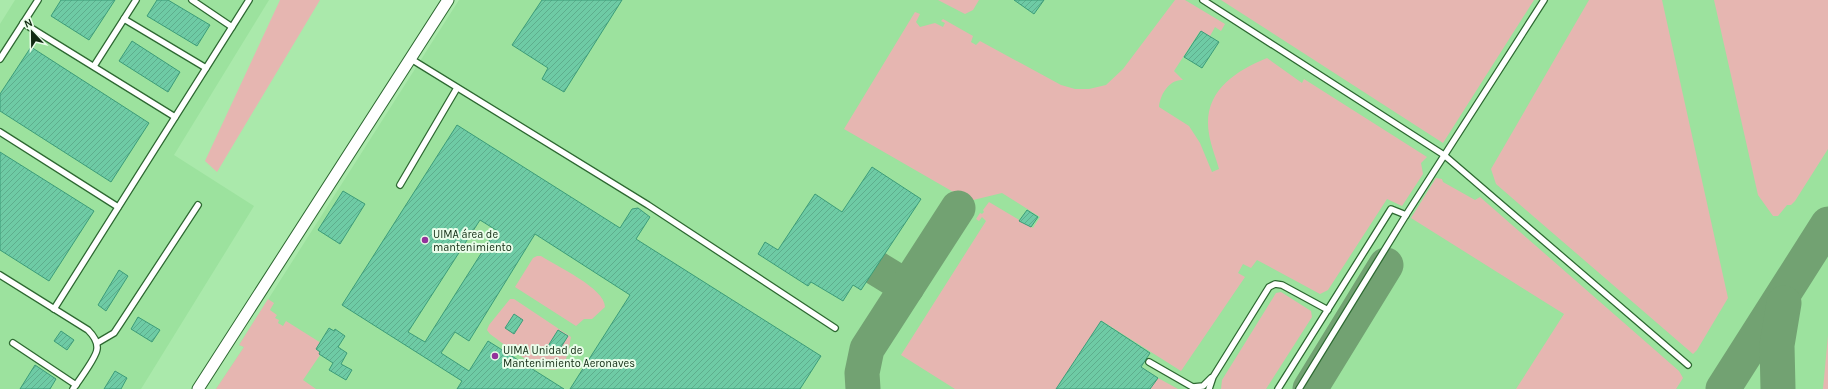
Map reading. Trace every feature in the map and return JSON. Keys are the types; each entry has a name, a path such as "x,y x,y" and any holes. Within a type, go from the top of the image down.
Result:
{"street":[{"path":"198,389 412,59 448,0"}],"lane":[{"path":"0,59 38,0"},
{"path":"94,66 136,0"},
{"path":"192,0 232,27"},
{"path":"54,309 249,0"},
{"path":"1203,0 1444,155 1688,365"},
{"path":"1299,389 1406,215 1544,0"},
{"path":"124,19 206,68"},
{"path":"23,23 175,117"},
{"path":"412,59 648,205 835,328"},
{"path":"400,185 457,88"},
{"path":"0,132 118,207"},
{"path":"97,343 114,333 198,205"},
{"path":"1278,389 1390,209 1406,215"},
{"path":"0,275 88,330 97,343 97,351 74,387 13,343"},
{"path":"1209,389 1213,377 1269,287 1275,284 1282,285 1328,310"},
{"path":"1149,362 1194,388 1203,386 1213,377"}],"shaded area":[{"path":"15,0 269,0 174,155 254,206 141,389 0,389 0,24"},
{"path":"280,0 320,0 217,172 205,161"},
{"path":"459,0 1828,0 1828,389 216,389 244,347 239,345"},
{"path":"938,0 979,0 973,10 965,14"},
{"path":"1175,0 1185,0 1225,24 1221,31 1215,27 1210,36 1200,31 1174,71 1183,80 1173,82 1166,89 1161,98 1159,107 1189,126 1200,143 1212,172 1219,169 1209,134 1208,120 1210,107 1215,96 1232,77 1267,58 1302,83 1304,79 1427,157 1421,163 1423,174 1402,206 1387,199 1328,290 1320,294 1257,260 1251,268 1243,264 1238,273 1245,277 1181,371 1102,321 1056,389 955,389 901,355 986,221 982,217 979,221 976,219 980,213 982,214 984,212 983,210 989,202 1033,228 1040,217 1002,193 969,201 844,129 915,12 920,14 916,22 920,27 935,23 943,27 945,23 941,21 943,19 973,36 971,42 976,45 980,41 1061,85 1075,89 1089,89 1106,85 1123,69"},
{"path":"1221,0 1534,0 1443,143"},
{"path":"1589,0 1662,0 1728,298 1697,350 1693,354 1496,184 1491,169"},
{"path":"1714,0 1828,0 1828,149 1795,201 1791,205 1787,205 1778,216 1773,216 1758,195"},
{"path":"1436,178 1442,179 1443,182 1475,200 1480,197 1679,371 1683,378 1676,389 1516,389 1564,314 1411,218"},
{"path":"541,256 589,285 603,300 605,307 592,319 584,319 576,326 515,287 533,258"},
{"path":"1281,292 1311,311 1312,317 1266,389 1221,389 1222,380 1276,293"},
{"path":"268,299 274,303 270,310 277,315 275,318 279,320 278,323 283,326 286,321 321,343 316,349 320,352 320,355 303,380 316,389 216,389 244,347 239,345"},
{"path":"510,299 514,299 571,337 567,357 561,367 554,370 536,365 514,352 490,334 487,330 489,325"},
{"path":"1828,335 1828,389 1823,389"},
{"path":"1158,378 1178,389 1150,389"}],"building":[{"path":"61,0 115,0 89,40 51,16"},
{"path":"157,0 168,0 210,25 197,46 147,16"},
{"path":"542,0 622,0 564,92 542,79 548,68 512,45"},
{"path":"1014,0 1044,0 1034,14"},
{"path":"1201,31 1219,42 1202,68 1184,57"},
{"path":"132,41 180,72 168,92 119,61"},
{"path":"31,47 149,123 111,182 0,111 0,94"},
{"path":"457,125 620,228 632,209 638,208 650,217 636,239 821,356 800,389 570,389 630,295 535,234 469,341 455,332 441,353 469,371 488,341 564,389 457,389 462,381 342,305","holes":["480,220 496,230 425,342 408,332"]},
{"path":"0,152 94,211 49,281 0,250"},
{"path":"872,167 921,199 861,290 853,285 843,301 811,282 808,286 758,254 765,242 778,250 815,194 842,212"},
{"path":"343,191 365,204 340,244 318,230"},
{"path":"1027,210 1038,217 1031,227 1019,221"},
{"path":"119,270 128,276 106,311 98,305"},
{"path":"514,314 523,320 514,334 505,328"},
{"path":"138,317 160,330 152,342 131,329"},
{"path":"1101,321 1150,353 1141,367 1158,378 1150,389 1056,389"},
{"path":"329,328 334,331 335,329 345,336 338,347 347,353 341,364 352,370 346,380 329,370 333,363 319,354 320,352 316,349"},
{"path":"558,330 568,336 558,352 548,346"},
{"path":"61,331 74,340 67,350 54,341"},
{"path":"35,365 56,379 50,389 20,389"},
{"path":"115,371 127,378 121,389 104,389"}],"taxiway":[{"path":"863,389 862,373 867,349 958,208"},
{"path":"1723,389 1828,224"},
{"path":"1310,389 1386,265"},
{"path":"876,268 907,287"},
{"path":"1778,389 1777,345 1784,303"}],"place":[{"name":"UIMA área de mantenimiento","path":"425,240"},
{"name":"UIMA Unidad de Mantenimiento Aeronaves","path":"495,356"}]}
